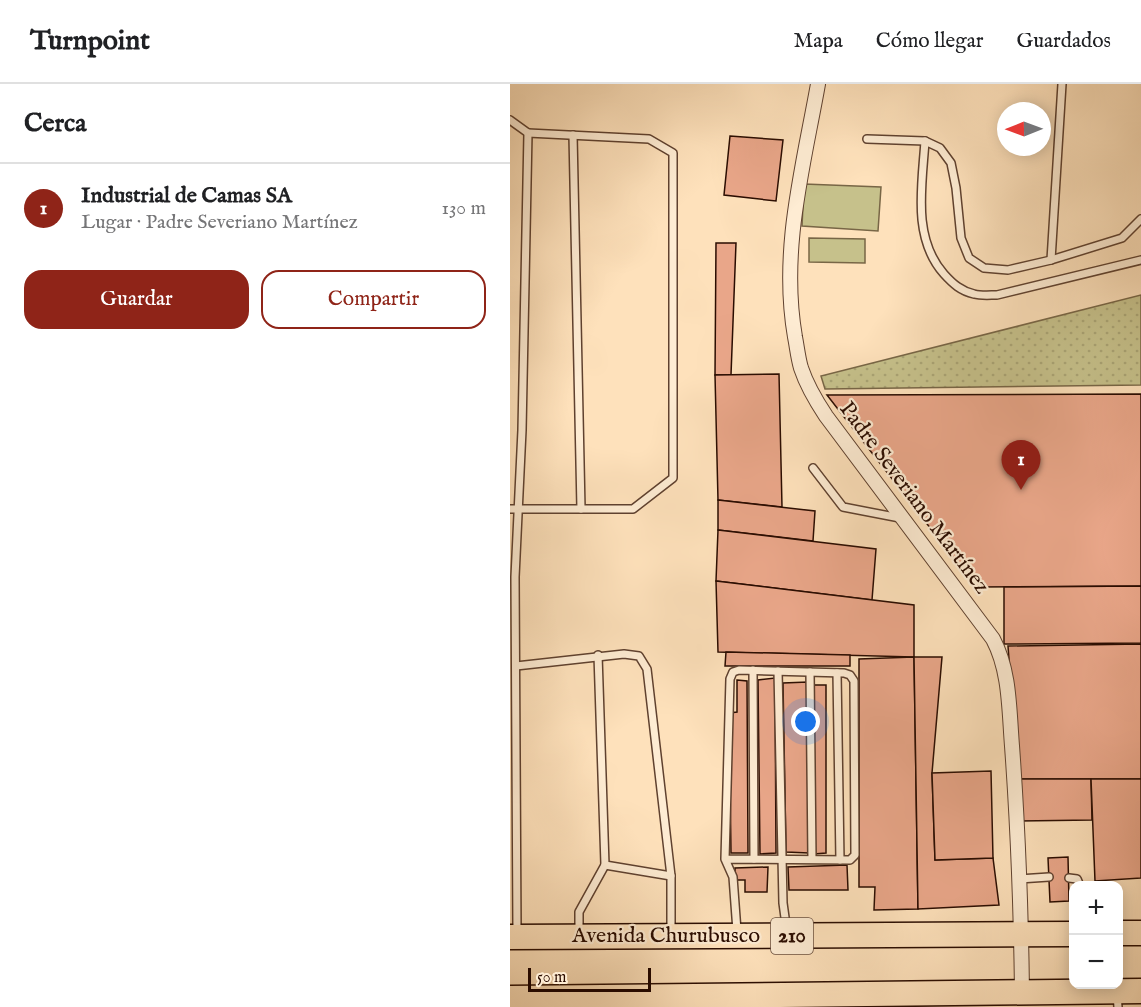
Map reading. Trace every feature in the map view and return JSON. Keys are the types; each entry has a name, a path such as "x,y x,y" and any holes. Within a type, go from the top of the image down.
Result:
{"highway":[{"path":"1123,933 1141,933"},
{"name":"Avenida Churubusco","path":"514,937 1069,934"},
{"path":"510,998 724,1002 1022,992 1118,999 1141,991"}],"street":[{"name":"Padre Severiano Martínez","path":"818,84 793,222 789,270 790,310 800,367 812,394 826,417 993,639 1002,656 1015,791 1022,992"}],"lane":[{"path":"1051,260 1062,84"},
{"path":"510,120 528,133 650,139 673,153 673,478 633,509 514,509"},
{"path":"514,937 516,666 514,509 522,430 528,133"},
{"path":"573,135 581,509"},
{"path":"867,139 925,141 940,147 951,163 961,238 969,258 984,268 1008,270 1051,260 1122,238 1141,219"},
{"path":"925,141 921,202 924,235 935,264 954,286 975,294 997,295 1141,260"},
{"path":"813,468 843,507 903,519"},
{"path":"516,666 598,655 624,654 639,656 648,669 671,876 671,936"},
{"path":"579,936 579,912 605,865 598,655"},
{"path":"753,670 754,859"},
{"path":"725,859 850,860 855,855 854,681 850,675 753,670 733,672 730,679 725,859 733,877 737,936"},
{"path":"778,671 783,903 788,936"},
{"path":"810,672 812,859"},
{"path":"837,673 840,860"},
{"path":"605,865 671,876"},
{"path":"1019,879 1049,878"},
{"path":"1068,878 1078,881"}],"shaded area":[{"path":"804,184 881,187 878,231 802,226"},
{"path":"809,238 865,239 865,263 809,262"},
{"path":"1141,295 1141,385 825,389 821,376"}],"building":[{"path":"730,136 783,140 776,201 724,195"},
{"path":"716,243 736,243 731,375 715,375"},
{"path":"779,374 782,507 718,500 715,375"},
{"path":"1141,394 1141,586 976,587 827,395"},
{"path":"718,500 815,511 813,541 718,530"},
{"path":"718,530 876,549 872,600 716,581"},
{"path":"716,581 914,605 914,657 718,652"},
{"path":"1141,586 1141,643 1004,644 1004,587"},
{"path":"1141,644 1141,779 1018,779 1008,646"},
{"path":"726,652 850,655 850,666 725,666"},
{"path":"914,657 918,909 874,910 875,887 859,887 859,659"},
{"path":"914,657 942,657 932,773 935,860 993,858 999,905 918,909"},
{"path":"775,678 776,853 760,854 758,680"},
{"path":"737,680 747,681 748,853 731,853 729,713 737,712"},
{"path":"808,682 809,853 786,852 783,683"},
{"path":"811,685 826,685 826,853 814,854"},
{"path":"991,771 993,858 935,860 932,773"},
{"path":"1018,779 1091,779 1092,820 1019,821"},
{"path":"1091,779 1141,779 1141,878 1095,881"},
{"path":"1068,857 1069,901 1050,902 1048,858"},
{"path":"847,865 848,890 789,890 788,867"},
{"path":"768,867 767,892 745,892 745,880 735,880 735,868"}],"place":[{"name":"Industrial de Camas SA","path":"1021,490"}]}
